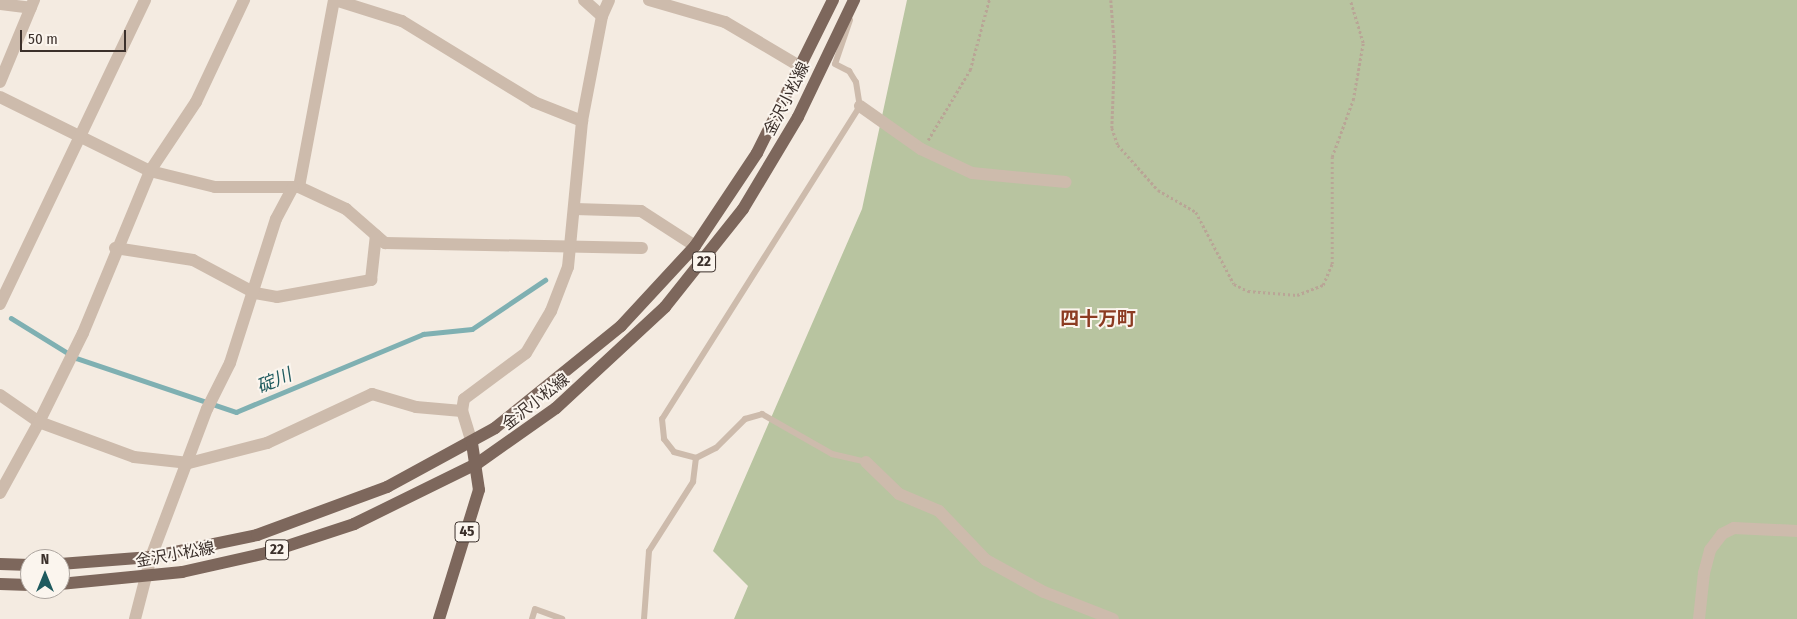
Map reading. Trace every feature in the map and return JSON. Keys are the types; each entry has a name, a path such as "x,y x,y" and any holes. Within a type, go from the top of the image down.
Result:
{"main road":[{"name":"金沢小松線","path":"70,563 151,557 303,521 387,487 472,443 589,354 695,246 758,153 802,68 833,0"},
{"name":"金沢小松線","path":"70,583 144,578 249,557 354,524 478,463 597,373 700,267 774,160 856,0"},
{"name":"45","path":"439,619 476,504 478,463 472,443"},
{"path":"0,564 20,565"},
{"path":"0,584 20,585"}],"street":[{"path":"0,304 145,0"},
{"path":"0,493 73,355 115,248 150,171 196,102 244,0"},
{"path":"137,619 144,578 151,557 189,463 207,409 255,293 276,219 296,187 335,0 402,21 534,102 582,121"},
{"path":"584,0 602,16"},
{"path":"472,443 462,411 468,394 517,362 534,343 561,288 573,247 582,121 602,16 610,0"},
{"path":"649,0 725,22 802,68"},
{"path":"0,4 32,4 0,82"},
{"path":"0,97 150,171 215,187 296,187 346,209 385,243 642,248"},
{"path":"860,106 922,149 972,173 1066,182"},
{"path":"575,209 640,211 695,246"},
{"path":"115,248 193,260 255,293 277,297 371,280 376,235"},
{"path":"0,395 39,422 134,458 189,463 267,443 372,394 416,407 462,411"},
{"path":"866,462 899,494 940,511 986,560 1044,592 1114,619"},
{"path":"1699,619 1704,573 1710,550 1722,534 1734,528 1797,531"}],"lane":[{"path":"856,0 835,64 849,71 856,82 860,106 662,419 664,439 674,452 696,458 716,448 746,419 762,414 832,454 866,462"},
{"path":"644,619 649,551 693,482 696,458"},
{"path":"532,619 535,609 562,619"}],"path":[{"path":"922,149 970,70 990,0"},
{"path":"1111,0 1115,51 1112,128 1118,145 1158,190 1196,212 1234,284 1248,290 1296,294 1323,285 1332,264 1332,157 1353,100 1363,43 1350,0"}],"green space":[{"path":"907,0 1797,0 1797,619 734,619 748,586 713,551 862,209"}],"waterway":[{"name":"碇川","path":"11,318 76,358 236,412 423,334 472,329 545,280"}],"district":[{"name":"四十万町","path":"1098,319"}]}
